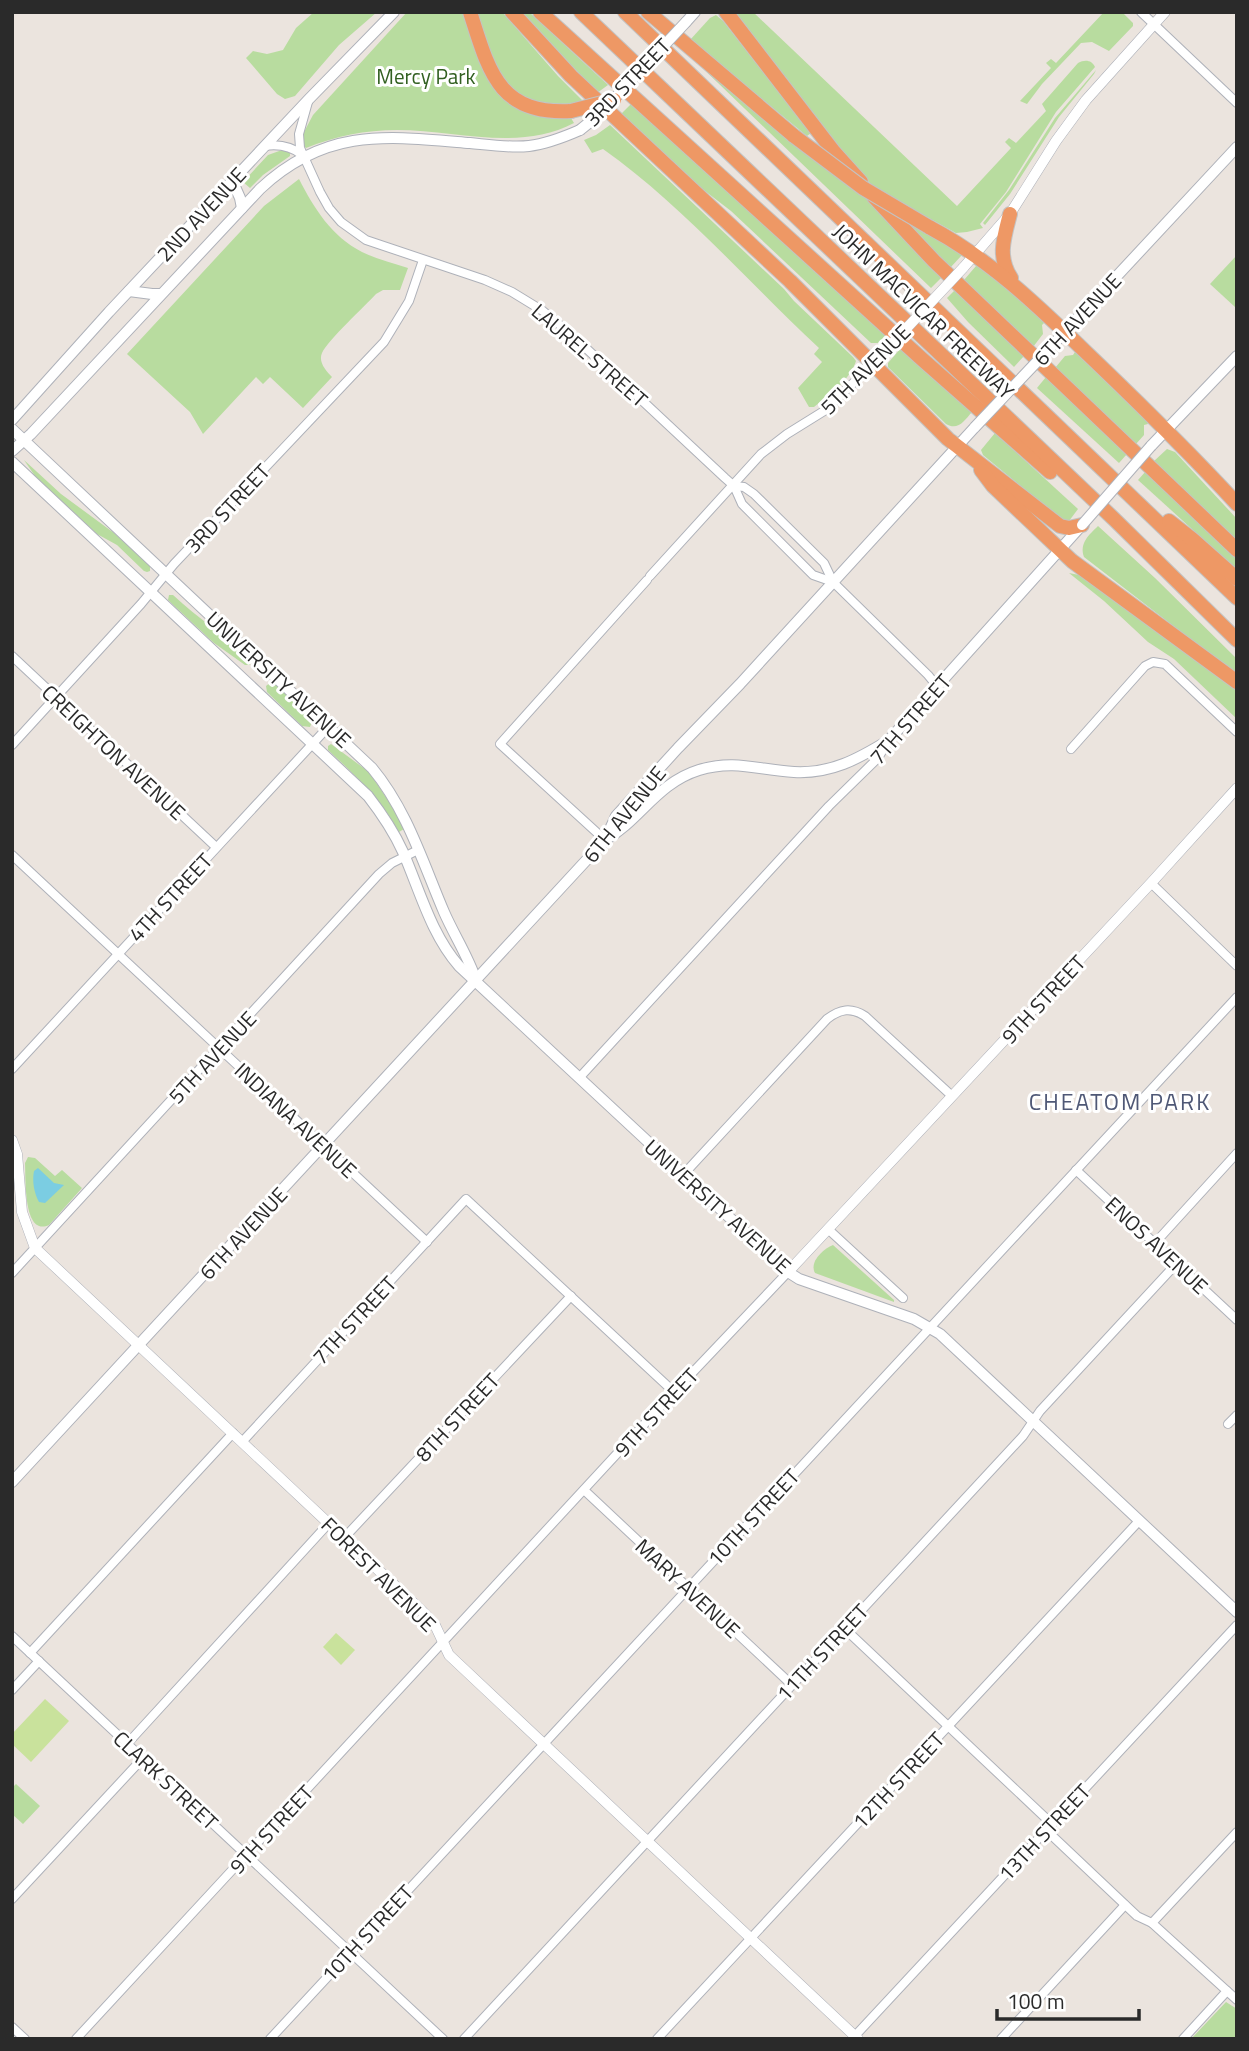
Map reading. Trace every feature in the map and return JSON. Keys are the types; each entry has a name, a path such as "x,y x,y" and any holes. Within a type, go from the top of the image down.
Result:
{"highway":[{"path":"470,12 490,69 510,97 543,111 571,111 614,100"},
{"path":"512,12 577,83 790,281 958,446 1060,526 1069,528 1082,525"},
{"path":"540,12 1014,442 1166,570"},
{"name":"JOHN MACVICAR FREEWAY","path":"581,12 1237,640"},
{"name":"JOHN MACVICAR FREEWAY","path":"625,12 1237,598"},
{"path":"648,12 794,136 863,188 976,254 1016,285 1167,431 1237,504"},
{"path":"726,12 834,152 925,252 1237,550"},
{"path":"1010,214 1002,257 1016,285"},
{"path":"972,457 993,486 1059,550 1237,682"},
{"path":"1137,500 1192,539 1237,579"}],"main road":[{"name":"2ND AVENUE","path":"12,420 129,290 394,12"},
{"name":"3RD STREET","path":"304,157 344,142 372,138 397,137 521,146 548,142 580,131 614,100 695,12"},
{"name":"6TH AVENUE","path":"12,1482 605,840 616,816 1237,147"},
{"name":"2ND AVENUE","path":"12,451 242,208 270,180 304,157"},
{"path":"232,180 242,208"},
{"path":"129,290 152,295 161,293"},
{"name":"7TH STREET","path":"888,740 1151,446 1237,356"},
{"name":"UNIVERSITY AVENUE","path":"12,429 361,756 383,781 399,806 476,980"},
{"name":"UNIVERSITY AVENUE","path":"12,462 362,790 390,826 446,948 459,966 788,1272 799,1279 930,1327 1237,1612"},
{"path":"605,840 626,826 664,789 698,771 731,765 813,772 847,764 888,740"}],"street":[{"path":"1141,12 1237,103"},
{"name":"5TH AVENUE","path":"605,840 500,744 648,578 769,448 824,411 873,364 976,254 1010,214 1056,141 1086,100 1166,12"},
{"name":"LAUREL STREET","path":"309,99 299,141 304,157 329,208 353,232 380,246 485,280 512,292 543,311 734,486 742,504 813,575 833,582"},
{"path":"265,146 281,145 304,157"},
{"name":"3RD STREET","path":"12,745 151,592 165,573 384,342 409,301 423,260"},
{"name":"LAUREL STREET","path":"734,486 754,494 824,563 833,582 928,674 937,686"},
{"name":"CREIGHTON AVENUE","path":"12,656 216,847"},
{"path":"1071,749 1144,666 1153,662 1165,664 1237,732"},
{"name":"4TH STREET","path":"12,1069 329,726"},
{"name":"7TH STREET","path":"580,1077 829,806 878,758 888,740"},
{"name":"9TH STREET","path":"76,2039 1237,788"},
{"name":"5TH AVENUE","path":"12,1273 379,874 392,863 418,850"},
{"name":"INDIANA AVENUE","path":"12,855 427,1242"},
{"path":"1151,883 1237,966"},
{"name":"10TH STREET","path":"270,2039 1237,997"},
{"path":"683,1175 827,1019 845,1010 854,1010 865,1016 952,1096"},
{"name":"FOREST AVENUE","path":"12,1140 18,1154 22,1212 35,1248 422,1611 435,1625 449,1656 855,2038"},
{"path":"1155,1243 1237,1153"},
{"name":"ENOS AVENUE","path":"1076,1170 1237,1320"},
{"name":"7TH STREET","path":"242,1442 467,1199 571,1296"},
{"path":"829,1230 903,1298"},
{"name":"11TH STREET","path":"464,2039 1023,1436 1040,1411 1177,1263"},
{"path":"571,1296 674,1392"},
{"name":"8TH STREET","path":"344,1538 571,1296"},
{"path":"1228,1424 1237,1415"},
{"path":"30,1653 233,1433"},
{"name":"MARY AVENUE","path":"583,1490 792,1685"},
{"name":"12TH STREET","path":"657,2039 1139,1521"},
{"path":"127,1744 329,1523"},
{"name":"13TH STREET","path":"855,2038 1237,1625"},
{"path":"844,1628 948,1726 1125,1905 1137,1916 1152,1923 1237,2000"},
{"name":"CLARK STREET","path":"12,1636 443,2039"},
{"path":"12,1690 39,1661"},
{"path":"12,1899 143,1758"},
{"path":"1152,1923 1237,1832"},
{"path":"1001,2039 1125,1905"},
{"path":"1183,2039 1227,1991"},
{"path":"12,2027 25,2039"}],"green space":[{"path":"314,12 377,12 339,45 295,96 285,99 277,94 246,58 253,51 267,54 283,50 296,28"},
{"name":"Mercy Park","path":"407,12 463,12 481,67 501,96 521,110 545,117 571,118 574,123 553,132 510,138 419,131 374,131 328,140 306,148 304,132 313,115"},
{"path":"476,12 502,12 583,101 559,105 539,104 523,97 499,70"},
{"path":"522,12 529,12 608,85 597,93"},
{"path":"735,12 753,12 957,206 1011,148 1005,142 1009,138 1016,143 1046,111 1042,104 1078,63 1088,61 1095,67 1056,112 1006,192 980,224 983,228 956,233 874,188 832,139"},
{"path":"1104,12 1122,12 1133,26 1109,51 1092,42 1081,43 1027,104 1020,101 1051,68 1046,63 1051,59 1056,63"},
{"path":"716,15 811,133 807,136 690,40"},
{"path":"691,57 813,159 865,196 943,276 931,288"},
{"path":"1096,70 1059,117 1010,194 985,225 983,223 1009,190 1055,118"},
{"path":"631,104 888,335 880,343 871,343 731,211 692,181 620,115"},
{"path":"610,125 784,289 856,361 844,381 814,407 809,407 798,388 822,362 814,354 819,348 660,194 603,149 592,153 584,140"},
{"path":"282,150 290,152 290,156 250,188 243,182 268,155"},
{"path":"299,179 317,211 341,238 367,254 408,268 400,290 383,290 376,294 331,340 322,353 321,360 332,377 303,408 270,377 263,384 256,377 203,434 190,412 127,354 264,206"},
{"path":"904,220 961,250 962,255 950,268"},
{"path":"1237,255 1237,306 1235,307 1210,284"},
{"path":"981,265 1045,322 1042,325 1043,334 1033,347 964,280 976,266"},
{"path":"955,290 1024,356 1014,367 947,298"},
{"path":"901,348 972,412 960,424 946,424 888,367 888,363"},
{"path":"1075,352 1146,420 1148,424 1144,425 1144,435 1136,444 1055,368 1065,356"},
{"path":"1046,377 1127,454 1119,463 1037,388"},
{"path":"995,433 1078,509 1069,521 1062,520 983,455 981,450"},
{"path":"1167,449 1175,452 1237,519 1237,541 1153,462"},
{"path":"24,460 61,494 114,533 150,566 150,571 144,571 117,545 97,534 35,476"},
{"path":"1146,471 1237,558 1237,570 1138,480"},
{"path":"1098,526 1237,659 1237,675 1084,557 1084,543"},
{"path":"1069,573 1084,576 1237,691 1237,719 1174,659 1148,642"},
{"path":"169,595 173,595 251,660 250,665 245,665 214,643 168,600"},
{"path":"271,682 313,719 310,727 302,726 267,692 266,686"},
{"path":"331,744 369,772 404,829 399,832 376,798 328,750"},
{"path":"28,1157 35,1158 55,1176 62,1170 82,1188 49,1225 41,1226 34,1222 30,1215 25,1163"},
{"path":"833,1245 894,1302 815,1273 815,1260"},
{"path":"336,1633 355,1650 341,1665 323,1647"},
{"path":"45,1699 69,1721 31,1762 12,1744 12,1734"},
{"path":"16,1784 40,1806 23,1824 12,1814 12,1788"},
{"path":"1226,2002 1237,2009 1237,2039 1191,2039"}],"water":[{"path":"38,1168 54,1183 64,1185 45,1203 39,1202 34,1187 34,1171"}],"district":[{"name":"CHEATOM PARK","path":"1120,1101"}]}
